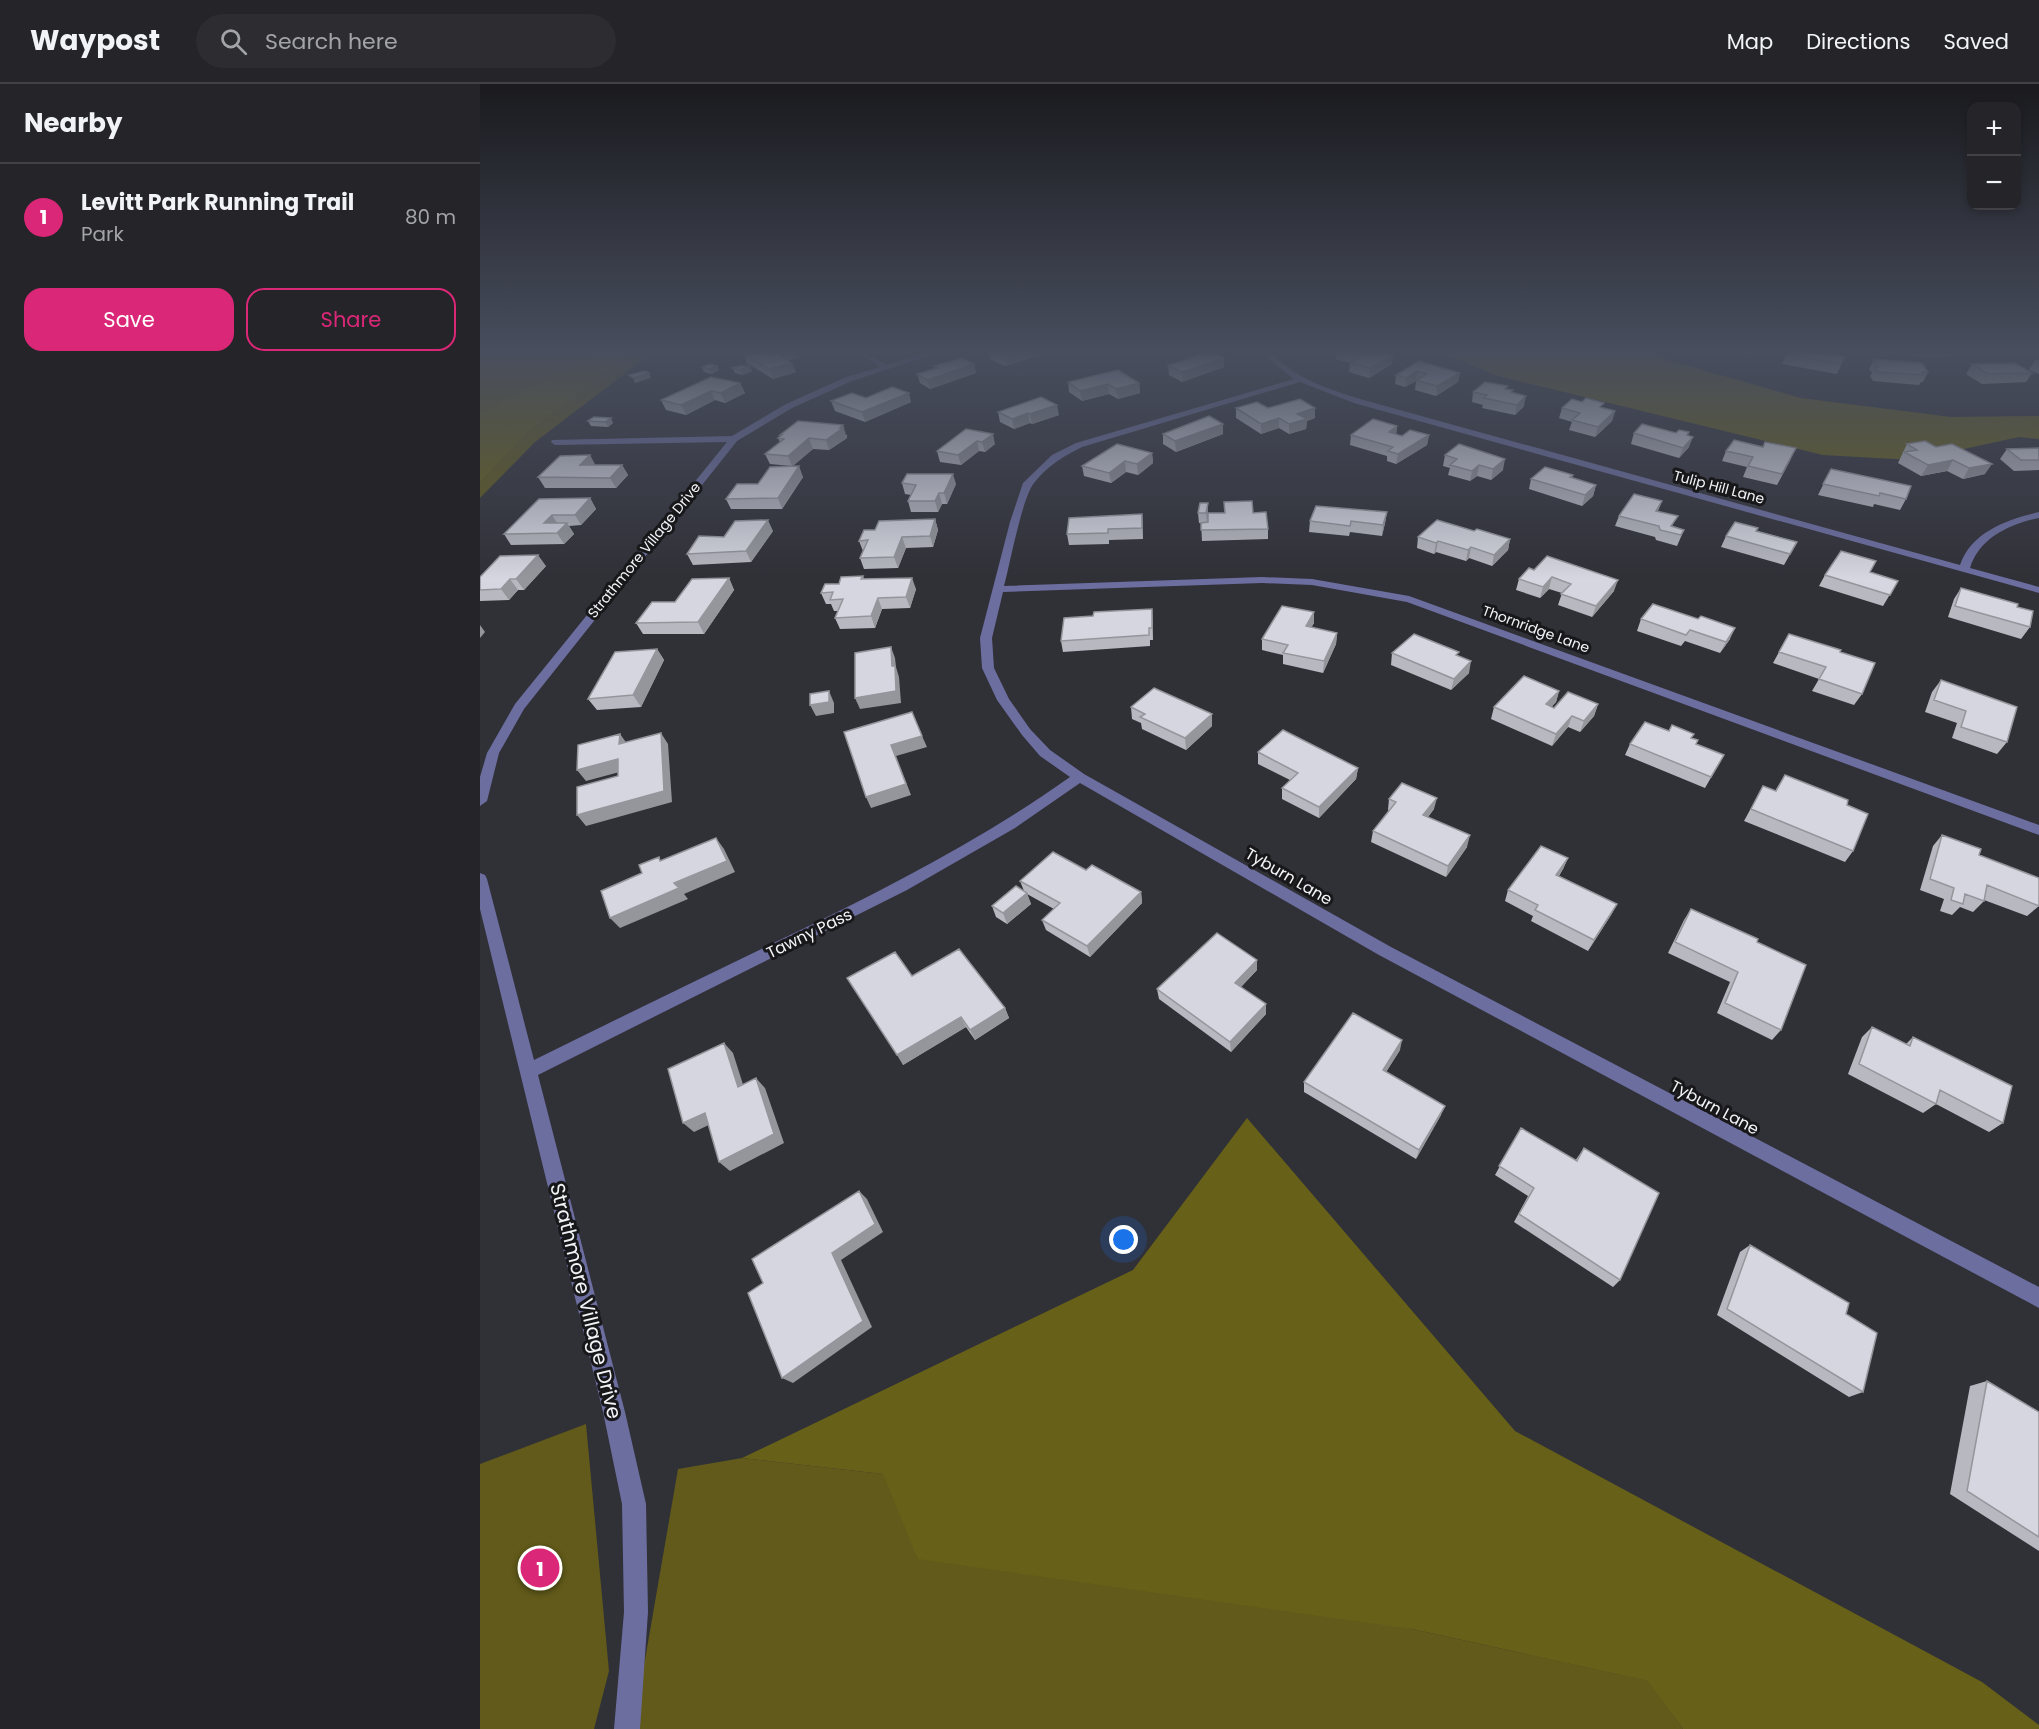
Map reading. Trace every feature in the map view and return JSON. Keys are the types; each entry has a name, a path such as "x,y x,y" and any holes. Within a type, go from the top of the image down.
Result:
{"street":[{"name":"Strathmore Village Drive","path":"480,801 493,753 519,707 734,439 756,426"},
{"name":"Tyburn Lane","path":"1144,426 1079,445 1055,457 1028,483 986,638 988,668 1003,700 1026,732 1045,753 1079,777 1385,951 2039,1298"},
{"name":"Tulip Hill Lane","path":"1446,426 2039,590"},
{"path":"555,442 734,439"},
{"path":"1964,569 1971,551 1980,541 2012,523 2039,515"},
{"name":"Thornridge Lane","path":"998,589 1262,580 1312,582 1400,597 1478,623 2039,830"},
{"name":"Tawny Pass","path":"528,1071 910,884 986,842 1041,806 1079,777"},
{"name":"Strathmore Village Drive","path":"480,879 614,1413 633,1504 636,1612 627,1729"}],"shaded area":[{"path":"480,426 556,426 535,442 480,498"},
{"path":"480,426 536,426 525,434 480,482"},
{"path":"1703,426 2039,426 2039,439 2019,437 1913,460 1823,455"},
{"path":"1247,1118 1515,1431 1982,1682 2039,1725 2039,1729 1683,1729 1648,1681 1412,1629 918,1559 883,1474 742,1458 1133,1270"},
{"path":"586,1424 609,1671 594,1729 480,1729 480,1464"},
{"path":"742,1458 883,1474 1412,1629 1649,1681 1683,1729 633,1729 678,1469"}],"building":[{"path":"792,426 842,426 840,428 843,428 826,440 809,438 788,456 765,454 784,439 778,438 782,435 780,435"},
{"path":"1184,426 1218,426 1175,441 1163,434"},
{"path":"1364,426 1396,426 1389,432 1402,436 1410,430 1429,435 1398,454 1388,451 1393,447 1351,435"},
{"path":"1640,426 1649,426 1676,433 1679,430 1689,432 1687,435 1693,437 1683,448 1634,433"},
{"path":"966,429 993,434 982,442 977,441 958,455 937,451"},
{"path":"1734,440 1763,447 1765,442 1796,448 1782,474 1748,466 1753,457 1726,451"},
{"path":"1925,441 1936,447 1952,444 1992,464 1969,468 1953,460 1928,465 1904,452 1917,450 1907,444"},
{"path":"1117,444 1152,453 1137,464 1125,461 1109,473 1082,466"},
{"path":"1459,444 1505,459 1493,469 1479,465 1472,471 1450,465 1457,459 1445,455"},
{"path":"2039,448 2039,460 2021,460 2007,449"},
{"path":"590,455 580,465 622,465 610,478 538,477 560,456"},
{"path":"799,466 778,498 726,499 737,484 758,484 770,467"},
{"path":"1545,467 1596,485 1585,495 1531,479"},
{"path":"1831,469 1911,486 1906,499 1880,493 1879,496 1823,484"},
{"path":"907,474 953,474 944,493 939,493 935,501 908,501 916,485 902,483"},
{"path":"1634,494 1662,501 1656,511 1678,516 1671,526 1684,530 1681,535 1660,530 1659,526 1619,516"},
{"path":"590,498 575,515 552,515 544,523 567,523 557,533 504,534 539,499"},
{"path":"1252,501 1253,513 1266,512 1268,529 1201,530 1201,523 1208,522 1208,513 1225,513 1224,502"},
{"path":"1200,503 1208,503 1206,513 1198,513"},
{"path":"1316,506 1387,512 1383,525 1351,521 1350,526 1310,521"},
{"path":"1142,514 1142,528 1108,529 1108,533 1067,534 1069,518"},
{"path":"935,519 930,536 902,537 894,557 860,558 868,540 859,541 864,530 875,530 879,521"},
{"path":"768,520 746,551 687,554 699,536 724,537 735,521"},
{"path":"1437,520 1510,539 1494,555 1471,547 1468,550 1418,537"},
{"path":"1735,522 1758,528 1756,531 1797,542 1790,554 1726,536"},
{"path":"1841,551 1876,561 1870,572 1898,581 1890,595 1825,575"},
{"path":"538,555 516,579 510,579 501,589 480,590 480,577 500,556"},
{"path":"1547,556 1618,580 1596,606 1561,594 1571,584 1552,577 1543,587 1519,579 1529,568 1534,570"},
{"path":"863,576 861,579 912,578 906,597 878,598 871,616 835,618 843,599 830,600 833,592 821,593 825,584 839,584 841,577"},
{"path":"729,578 698,622 636,623 652,602 675,602 692,579"},
{"path":"1961,588 2018,604 2017,607 2033,611 2030,627 1955,606"},
{"path":"1653,604 1698,619 1701,616 1735,628 1726,642 1690,630 1686,635 1641,619"},
{"path":"1282,606 1314,612 1306,626 1337,633 1324,661 1283,653 1288,645 1262,639"},
{"path":"1152,609 1152,628 1149,628 1149,635 1061,641 1064,618 1093,616 1094,612"},
{"path":"1414,634 1459,652 1456,655 1471,661 1454,679 1392,653"},
{"path":"1789,634 1875,663 1862,694 1819,679 1826,667 1779,652"},
{"path":"891,647 892,666 895,666 896,691 855,698 855,653"},
{"path":"657,649 633,695 588,699 615,652"},
{"path":"1524,676 1559,691 1546,704 1554,708 1568,692 1598,704 1584,721 1572,716 1556,734 1494,707"},
{"path":"1941,680 2017,707 2007,742 1961,727 1966,711 1934,700"},
{"path":"1154,688 1212,714 1185,738 1140,717 1145,714 1131,707"},
{"path":"829,691 829,702 810,705 810,694"},
{"path":"912,712 922,736 891,745 906,784 866,797 844,732"},
{"path":"1645,722 1669,731 1672,725 1694,734 1691,738 1698,740 1696,744 1724,755 1711,777 1630,744"},
{"path":"1283,730 1358,768 1319,807 1282,788 1298,773 1258,752"},
{"path":"661,733 664,791 577,815 577,787 618,776 618,759 577,770 578,745 620,734 619,744"},
{"path":"1785,775 1848,800 1847,805 1868,814 1853,851 1751,809 1763,786 1776,791"},
{"path":"1402,783 1437,798 1423,815 1470,835 1448,866 1373,831 1396,802 1389,799"},
{"path":"1942,835 1981,849 1979,855 2039,878 2039,906 1987,885 1984,901 1965,894 1963,904 1951,900 1954,888 1930,879"},
{"path":"716,838 727,861 674,883 679,888 610,918 601,891 642,873 639,865 659,857 660,861"},
{"path":"1541,846 1568,858 1556,875 1617,904 1594,940 1535,910 1538,905 1508,890"},
{"path":"1053,852 1086,870 1092,865 1141,892 1087,946 1042,920 1060,903 1020,881"},
{"path":"1016,886 1027,893 1003,913 992,906"},
{"path":"1691,909 1758,939 1757,942 1806,965 1781,1030 1725,1003 1738,972 1675,942"},
{"path":"1217,933 1257,960 1235,983 1266,1004 1230,1042 1157,989"},
{"path":"959,949 1005,1008 970,1030 961,1017 897,1055 847,978 895,952 912,976"},
{"path":"1353,1013 1402,1040 1383,1070 1445,1106 1419,1150 1304,1082"},
{"path":"1872,1027 1910,1046 1913,1037 2012,1086 2003,1123 1940,1090 1936,1104 1859,1064"},
{"path":"724,1043 738,1087 756,1078 774,1134 719,1162 705,1113 683,1123 668,1069"},
{"path":"1521,1128 1577,1161 1584,1148 1659,1193 1620,1280 1519,1214 1534,1188 1499,1166"},
{"path":"859,1191 875,1224 832,1253 863,1321 782,1378 748,1293 763,1283 752,1259"},
{"path":"1750,1245 1849,1303 1846,1314 1877,1333 1863,1392 1727,1309"},
{"path":"1987,1381 2039,1412 2039,1537 1967,1491"}],"place":[{"name":"Levitt Park Running Trail","path":"540,1568"}]}
